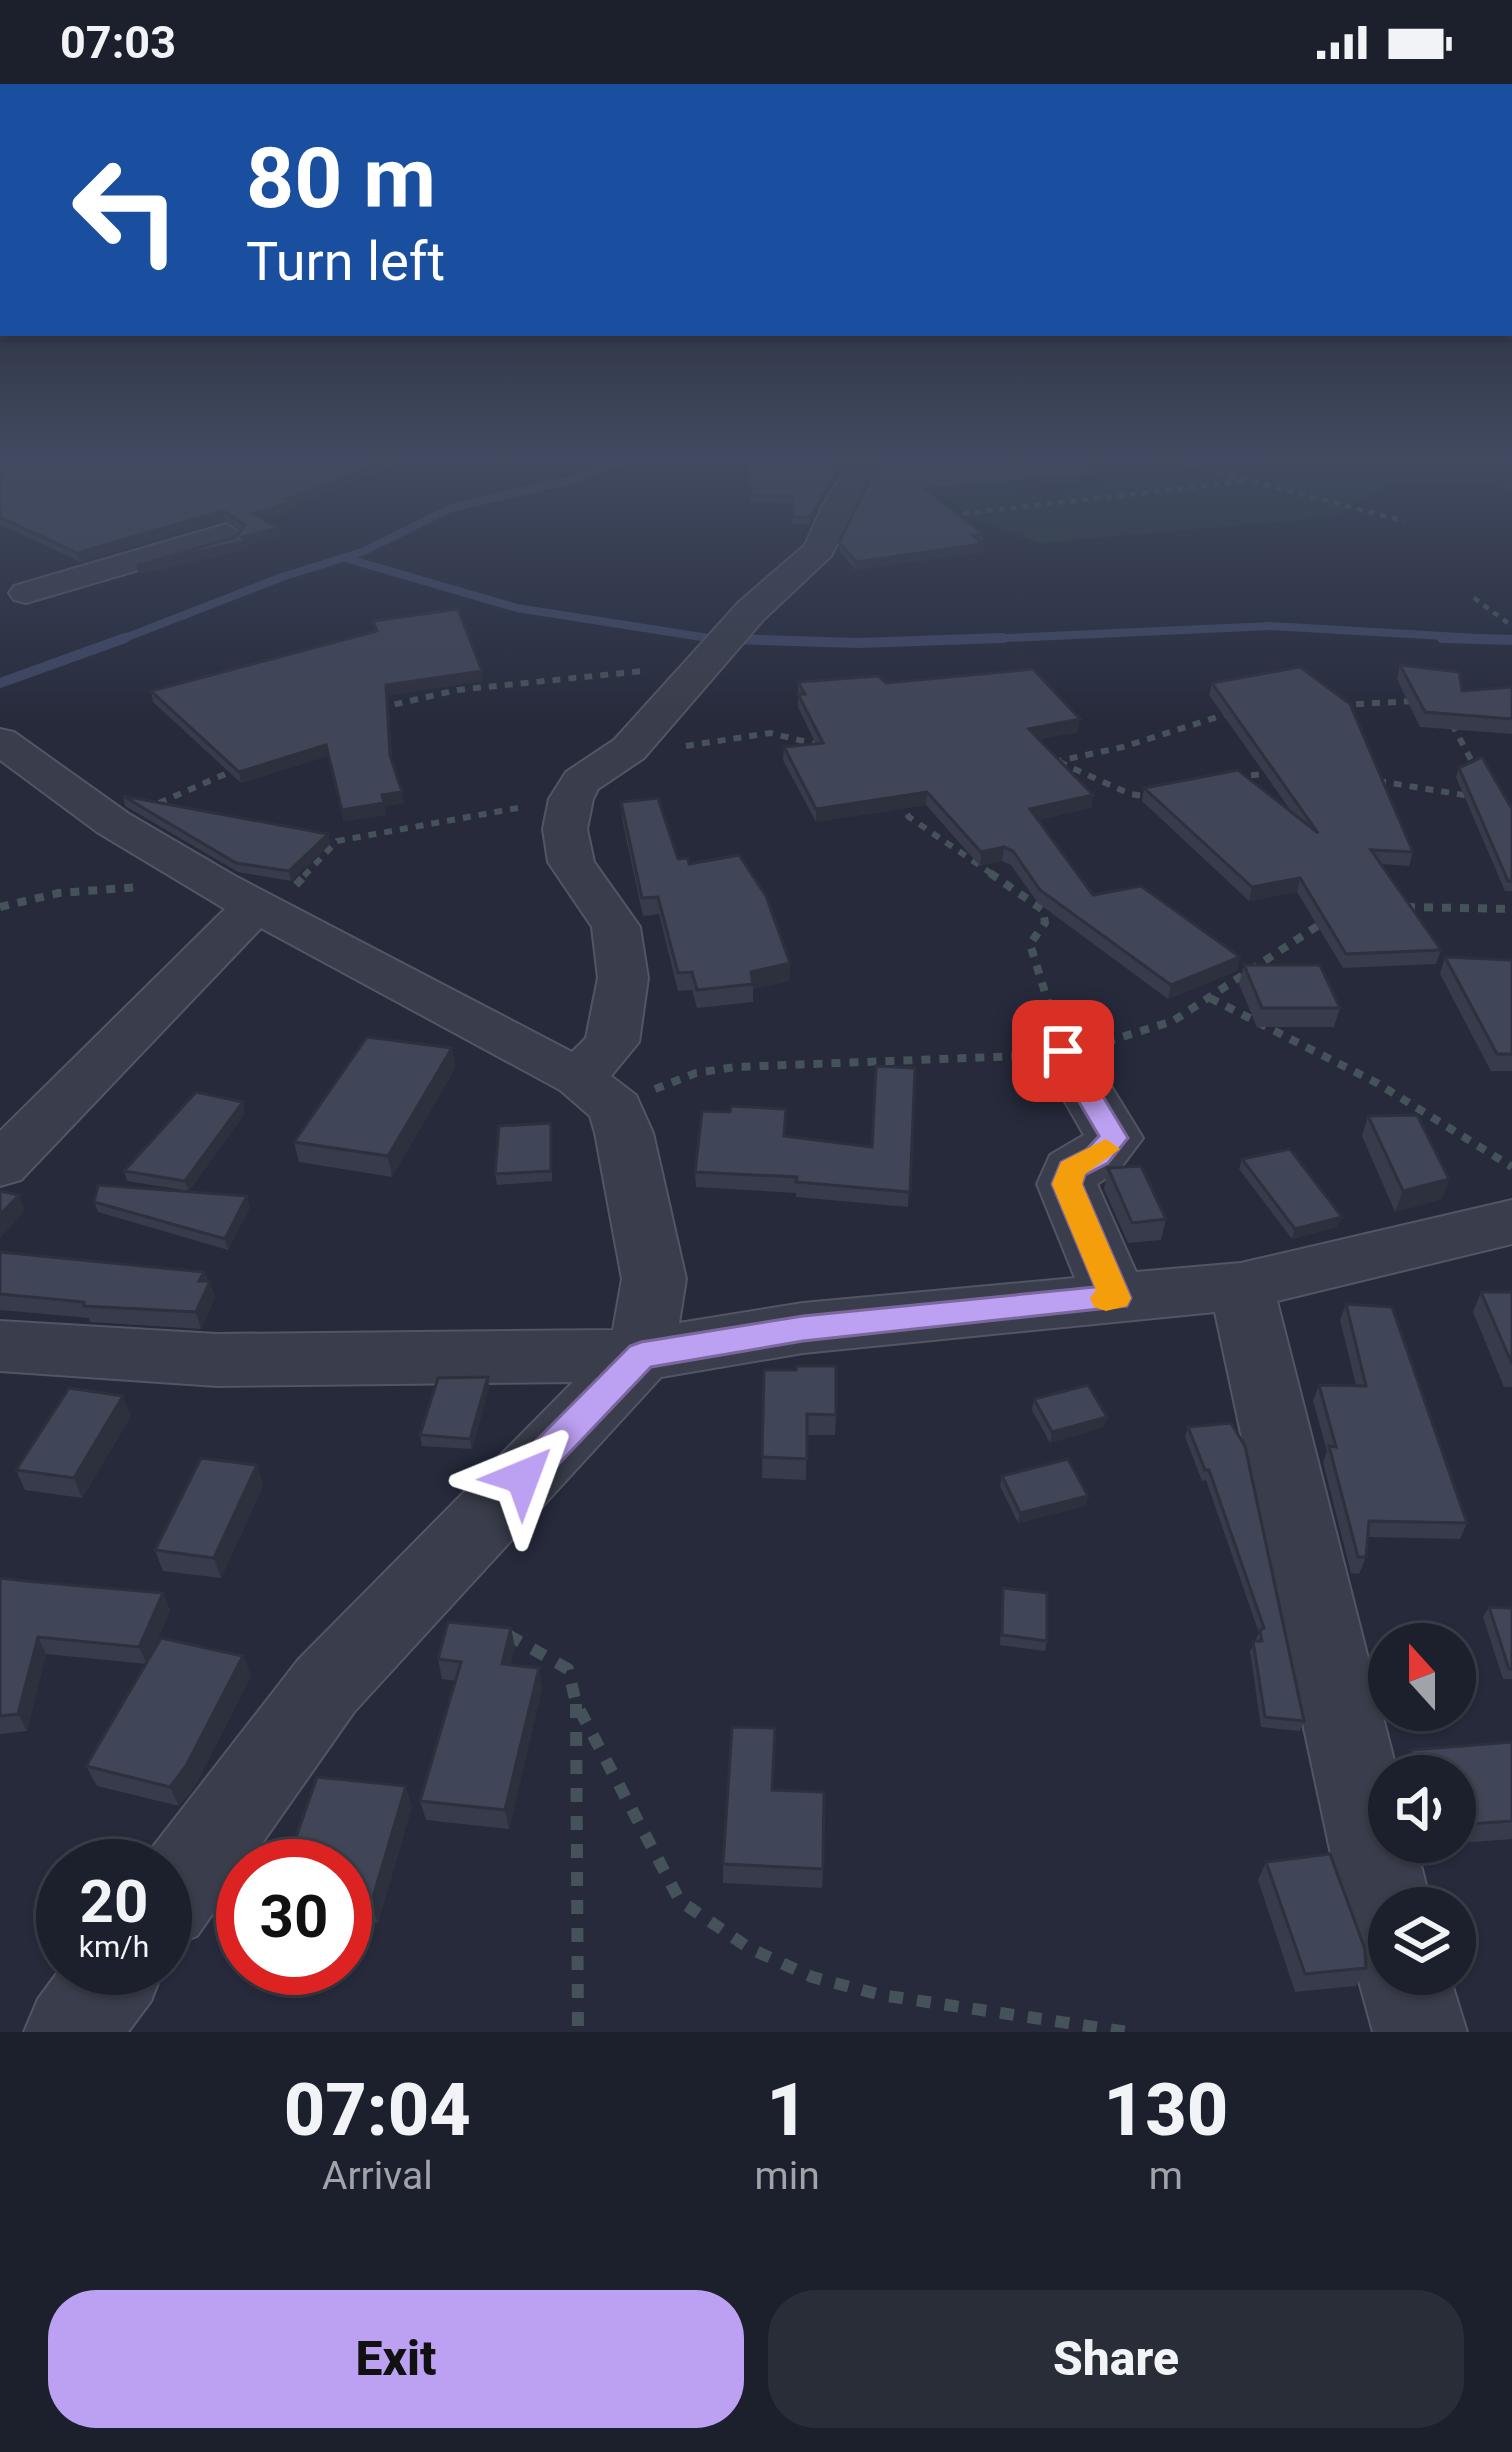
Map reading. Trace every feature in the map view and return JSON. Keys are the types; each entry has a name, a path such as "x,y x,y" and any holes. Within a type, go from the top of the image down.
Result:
{"street":[{"path":"9,591 184,545"},
{"path":"192,1867 326,1686 641,1355 654,1279 597,1093 612,1042 622,978 616,927 571,862 565,829 581,781 629,749 751,611 821,545"},
{"path":"0,741 113,823 597,1093"},
{"path":"0,1166 249,901"},
{"path":"1063,1051 1114,1138 1098,1156 1071,1169 1067,1184 1115,1298"},
{"path":"0,1346 217,1360 641,1355 803,1328 1240,1286 1512,1222"},
{"path":"1240,1286 1382,1887"},
{"path":"71,2032 98,1995"},
{"path":"1409,1995 1420,2032"}],"path":[{"path":"1474,598 1512,626"},
{"path":"377,709 457,690 705,665"},
{"path":"1325,706 1415,700"},
{"path":"1037,766 1123,747 1234,712"},
{"path":"1448,718 1479,774"},
{"path":"614,760 759,733 831,747"},
{"path":"1058,761 1130,794 1163,796"},
{"path":"113,823 245,766"},
{"path":"1224,779 1282,773"},
{"path":"1371,780 1475,796"},
{"path":"896,798 909,817 1043,910 1045,923 1030,944 1063,1051"},
{"path":"0,908 90,889 249,901 337,841 572,799"},
{"path":"1395,907 1512,909"},
{"path":"597,1093 735,1067 922,1064 1063,1051 1152,1030 1331,916"},
{"path":"1208,998 1377,1083 1512,1167"},
{"path":"502,1631 568,1669 577,1702 680,1901 749,1948 812,1977 881,1995 1128,2032"},
{"path":"577,1702 578,2032"}],"building":[{"path":"60,545 105,545 77,553"},
{"path":"209,545 229,545 137,566"},
{"path":"841,545 977,545 856,562"},
{"path":"458,609 482,671 386,685 390,755 402,792 382,795 384,803 342,810 326,745 239,772 151,691 377,631 373,621"},
{"path":"1400,665 1459,672 1462,691 1512,687 1512,719 1425,712"},
{"path":"1300,667 1350,704 1413,852 1371,850 1441,950 1346,954 1300,878 1252,887 1144,788 1238,770 1318,833 1212,683"},
{"path":"1033,669 1080,719 1029,729 1093,795 1030,809 1093,895 1141,886 1240,957 1171,985 1040,890 1013,851 1004,847 981,852 927,792 816,809 784,747 823,743 798,694 805,694 798,682 878,676 886,683"},
{"path":"1482,757 1512,809 1512,882 1459,768"},
{"path":"123,796 328,834 289,871 236,863"},
{"path":"658,798 678,859 688,858 689,864 739,855 766,896 790,963 751,972 753,984 697,990 692,972 678,973 658,897 642,898 621,802"},
{"path":"1445,957 1512,960 1512,1054 1497,1054"},
{"path":"1244,965 1320,965 1340,1008 1262,1008"},
{"path":"367,1037 452,1048 388,1156 294,1142"},
{"path":"876,1066 915,1068 910,1192 796,1182 797,1177 695,1172 702,1111 730,1112 731,1106 786,1109 784,1136 872,1147"},
{"path":"196,1092 243,1102 185,1181 124,1171"},
{"path":"1417,1115 1449,1179 1403,1191 1368,1116"},
{"path":"551,1123 551,1171 495,1174 499,1126"},
{"path":"1290,1149 1342,1217 1295,1229 1242,1159"},
{"path":"1141,1166 1166,1219 1132,1223 1108,1168"},
{"path":"98,1185 247,1196 225,1239 94,1202"},
{"path":"0,1191 19,1195 0,1215"},
{"path":"0,1252 204,1272 199,1281 210,1281 196,1312 84,1306 84,1302 0,1294"},
{"path":"1481,1292 1512,1292 1512,1364"},
{"path":"1346,1304 1392,1307 1467,1523 1369,1521 1366,1557 1358,1557 1329,1446 1336,1447 1319,1385 1366,1386"},
{"path":"796,1366 836,1366 836,1415 807,1414 807,1459 762,1457 764,1370 796,1370"},
{"path":"488,1377 470,1439 420,1435 438,1378"},
{"path":"1088,1385 1107,1417 1052,1432 1034,1399"},
{"path":"69,1388 123,1396 74,1478 16,1470"},
{"path":"1231,1423 1245,1446 1304,1721 1265,1717 1253,1641 1262,1641 1260,1630 1264,1628 1209,1470 1188,1427"},
{"path":"201,1458 257,1465 214,1558 155,1550"},
{"path":"1068,1459 1088,1496 1020,1513 1002,1476"},
{"path":"0,1578 163,1593 139,1647 38,1637 18,1714 0,1716"},
{"path":"1003,1588 1047,1593 1047,1641 1002,1635"},
{"path":"1489,1607 1512,1608 1512,1669 1509,1669"},
{"path":"448,1622 511,1628 502,1664 539,1668 505,1810 420,1801 461,1662 438,1659"},
{"path":"161,1638 243,1656 186,1766 170,1787 86,1766"},
{"path":"732,1727 775,1728 772,1790 824,1792 823,1869 723,1864"},
{"path":"1512,1742 1512,1821 1476,1824 1476,1755 1412,1755 1411,1750"},
{"path":"317,1777 406,1786 372,1901 372,1839 295,1839"},
{"path":"1330,1854 1365,1949 1366,1968 1305,1974 1266,1862"}],"waterway":[{"path":"121,639 376,545"},
{"path":"345,558 517,608 708,638"},
{"path":"942,641 1271,626 1512,640 1442,638"},
{"path":"770,641 732,639 858,643 1003,638"},
{"path":"0,683 121,639"},
{"path":"117,641 121,639"}],"slow traffic":[{"path":"1106,1149 1071,1169 1067,1184 1115,1298 1106,1298"}],"route":[{"path":"523,1477 641,1355 803,1328 1115,1298 1067,1184 1071,1169 1098,1156 1114,1138 1063,1051"}]}
